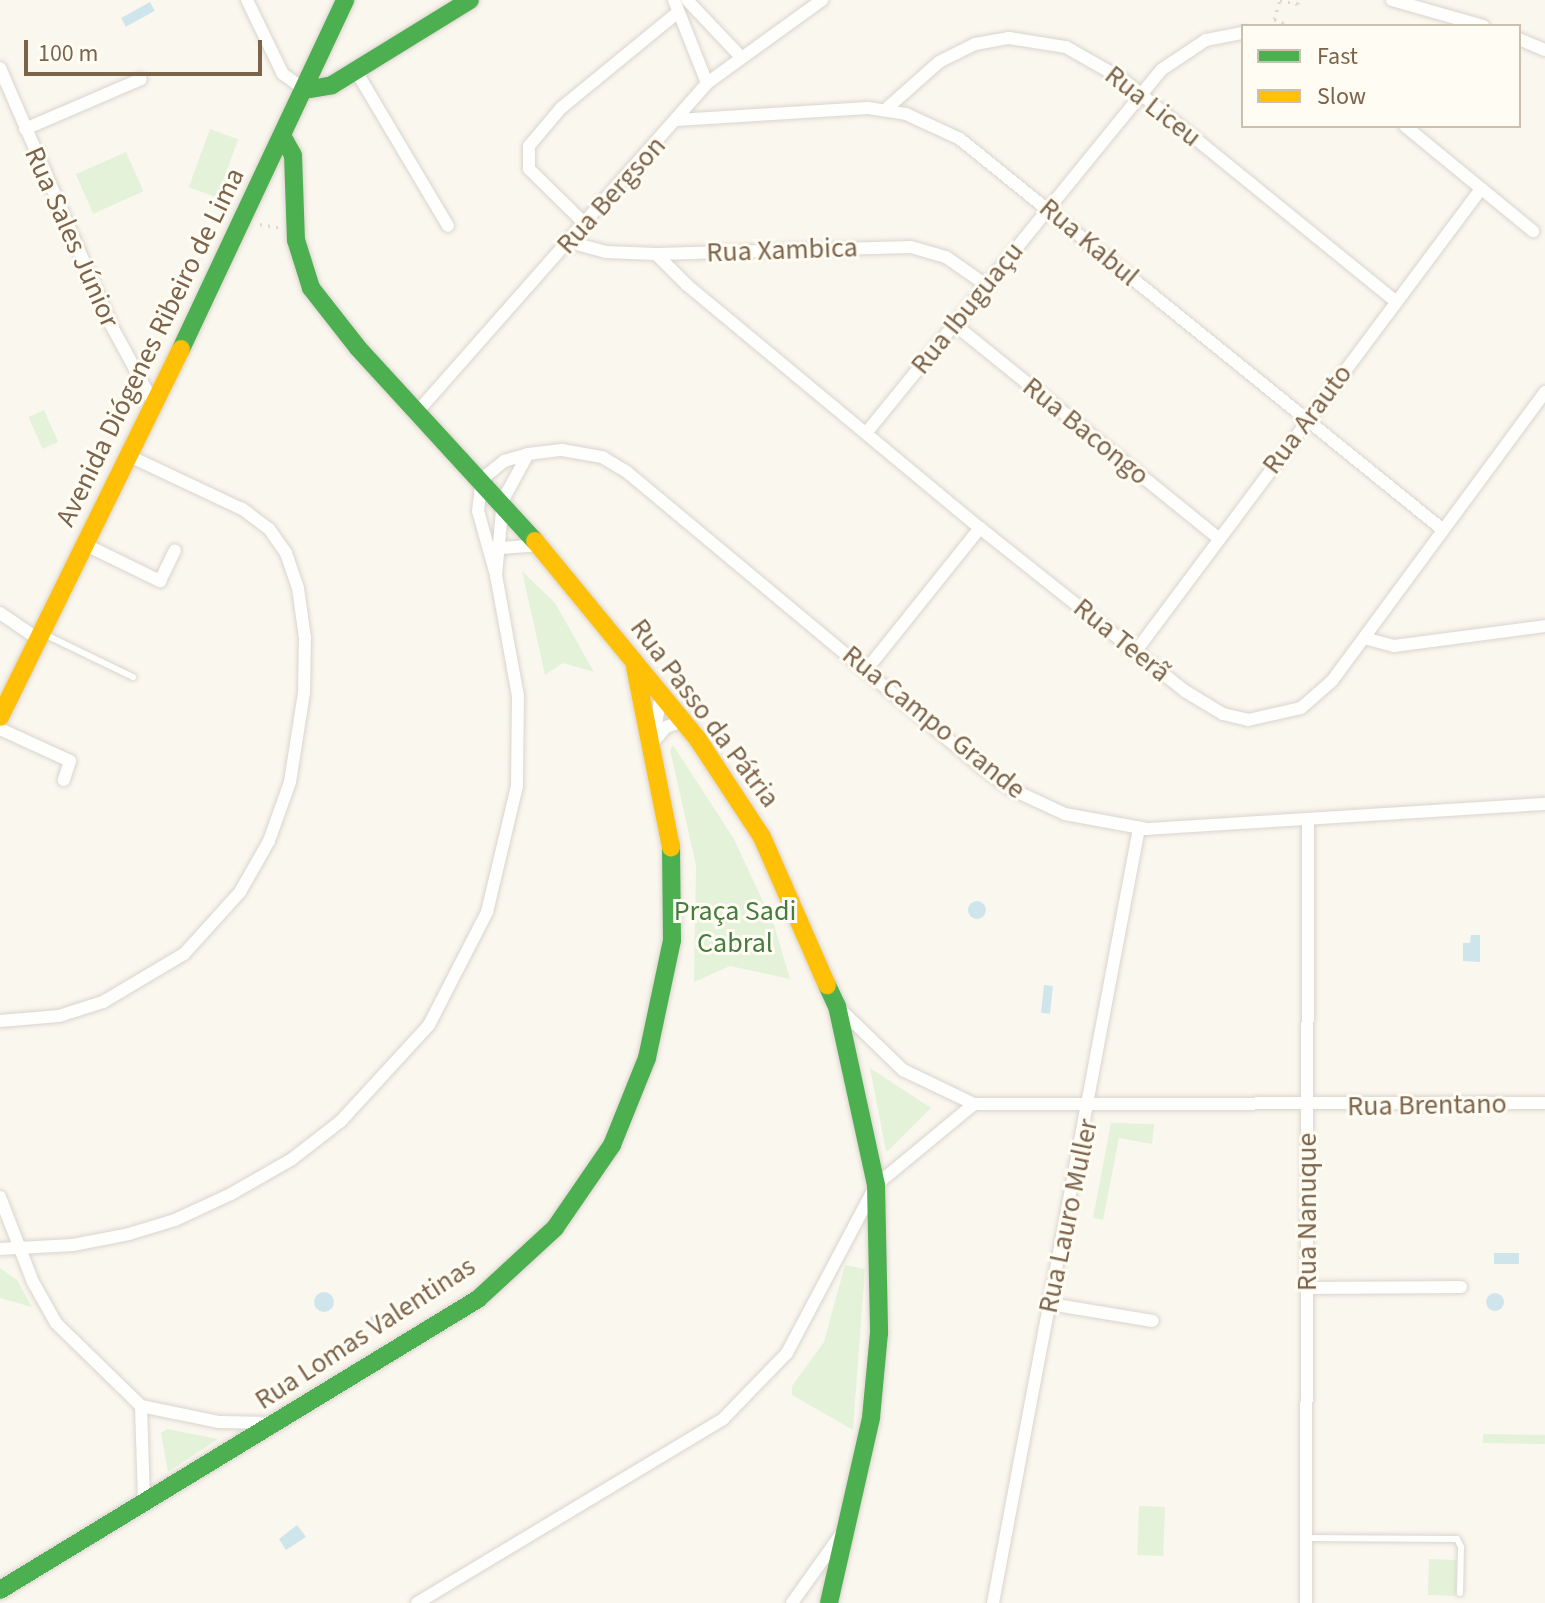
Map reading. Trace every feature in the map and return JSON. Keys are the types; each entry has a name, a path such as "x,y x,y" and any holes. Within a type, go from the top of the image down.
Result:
{"street":[{"path":"247,0 283,74 305,90 332,85 470,0"},
{"name":"Avenida Diógenes Ribeiro de Lima","path":"0,717 284,139 345,0"},
{"path":"687,0 740,56"},
{"name":"Rua Bergson","path":"419,410 707,83 740,56 822,0"},
{"path":"1392,0 1476,24"},
{"path":"585,224 534,177 527,164 529,146 573,97 675,6 707,83"},
{"name":"Rua Ibuguaçu","path":"867,432 1139,94 1186,49 1241,34"},
{"name":"Rua Liceu","path":"885,110 950,55 1009,38 1048,43 1086,55 1139,94 1396,302"},
{"path":"1521,40 1545,50"},
{"name":"Rua Sales Júnior","path":"0,68 111,325 153,402"},
{"path":"356,71 448,226"},
{"path":"25,129 141,79"},
{"name":"Rua Kabul","path":"677,120 885,110 960,139 1442,529"},
{"path":"1407,128 1533,231"},
{"name":"Rua Passo da Pátria","path":"284,139 293,155 295,231 311,288 358,348 419,410 481,484 541,545 683,721 762,837 837,1006 876,1185 877,1362 871,1418 829,1603"},
{"name":"Rua Arauto","path":"1136,651 1217,537 1481,189"},
{"name":"Rua Xambica","path":"569,242 595,251 656,254 911,247 946,257 986,285"},
{"name":"Rua Teerã","path":"656,254 687,285 980,528 1136,651 1206,705 1248,720 1301,708 1332,681 1545,392"},
{"name":"Rua Bacongo","path":"954,324 1217,537"},
{"name":"Rua Campo Grande","path":"481,484 504,461 528,454 584,453 627,472 1018,794 1065,814 1139,828 1545,804"},
{"path":"496,575 501,548 502,505 528,454"},
{"path":"0,1021 59,1016 103,1002 184,954 207,934 247,882 269,841 290,782 304,693 305,638 298,588 286,553 269,529 242,509 127,455"},
{"path":"0,1249 19,1250 129,1234 175,1220 231,1194 292,1159 341,1121 429,1025 487,912 517,786 518,696 496,575 478,511 481,484"},
{"path":"867,669 980,528"},
{"path":"84,544 160,581 175,550"},
{"path":"501,548 541,545"},
{"path":"0,613 40,636"},
{"path":"1364,638 1394,646 1545,626"},
{"name":"Rua Lomas Valentinas","path":"0,1590 280,1423 478,1299 555,1228 612,1145 647,1058 672,940 675,884 654,741 634,663"},
{"name":"Rua Lomas Valentinas","path":"654,741 661,694"},
{"path":"654,741 666,727 683,721"},
{"path":"0,729 70,761 64,780"},
{"name":"Rua Nanuque","path":"1306,1603 1308,820"},
{"name":"Rua Lauro Muller","path":"993,1603 1091,1104 1139,828"},
{"name":"Rua Brentano","path":"837,1006 903,1070 974,1104 1307,1106 1545,1103"},
{"path":"417,1603 723,1419 787,1353 876,1185 974,1104"},
{"path":"0,1197 19,1250 56,1323 141,1406 219,1422 280,1423"},
{"path":"1308,1288 1461,1287"},
{"path":"1050,1304 1153,1321"},
{"path":"141,1406 144,1502"},
{"path":"792,1603 848,1524"}],"lane":[{"path":"40,636 133,677"},
{"path":"1306,1538 1457,1539 1461,1547 1460,1593"}],"path":[{"path":"1286,24 1274,19 1280,0 1298,4 1299,0"},
{"path":"243,220 295,231"}],"green space":[{"path":"210,129 238,139 217,198 189,187"},
{"path":"126,152 143,191 93,214 76,174"},
{"path":"44,410 58,442 43,449 28,417"},
{"path":"522,571 555,603 594,672 563,663 545,675"},
{"name":"Praça Sadi Cabral","path":"673,745 734,839 774,925 790,979 730,966 694,982 696,865 670,750"},
{"path":"870,1068 931,1108 888,1151 886,1151"},
{"path":"1111,1123 1154,1124 1152,1144 1119,1138 1103,1220 1093,1218"},
{"path":"845,1265 865,1269 853,1430 792,1395 792,1386 824,1342"},
{"path":"0,1268 17,1280 32,1307 0,1298"},
{"path":"167,1429 218,1439 168,1472 161,1433"},
{"path":"1483,1434 1545,1435 1545,1444 1483,1443"},
{"path":"1139,1506 1165,1507 1163,1556 1137,1555"},
{"path":"1429,1559 1457,1560 1456,1596 1428,1595"}],"water":[{"path":"150,2 155,11 126,27 121,18"},
{"path":"977,901 986,910 977,919 968,910"},
{"path":"1471,935 1480,935 1480,962 1463,961 1463,943 1470,943"},
{"path":"1044,985 1053,986 1050,1014 1041,1013"},
{"path":"1494,1253 1519,1253 1519,1264 1494,1264"},
{"path":"324,1292 331,1295 334,1302 331,1309 324,1312 317,1309 314,1302 317,1295"},
{"path":"1495,1293 1504,1302 1495,1311 1486,1302"},
{"path":"378,1313 387,1322 378,1331 369,1322"},
{"path":"297,1525 306,1537 286,1550 279,1539"}],"traffic: fast":[{"path":"181,349 345,0"},
{"path":"305,90 332,85 470,0"},
{"path":"284,139 293,155 296,240 311,288 358,348 535,541"},
{"path":"0,1590 478,1299 555,1228 612,1145 647,1058 672,940 671,847"},
{"path":"827,985 837,1006 876,1185 879,1333 871,1418 829,1603"}],"traffic: slow":[{"path":"0,717 181,349"},
{"path":"535,541 697,738 762,837 827,985"},
{"path":"635,667 671,847"}]}
